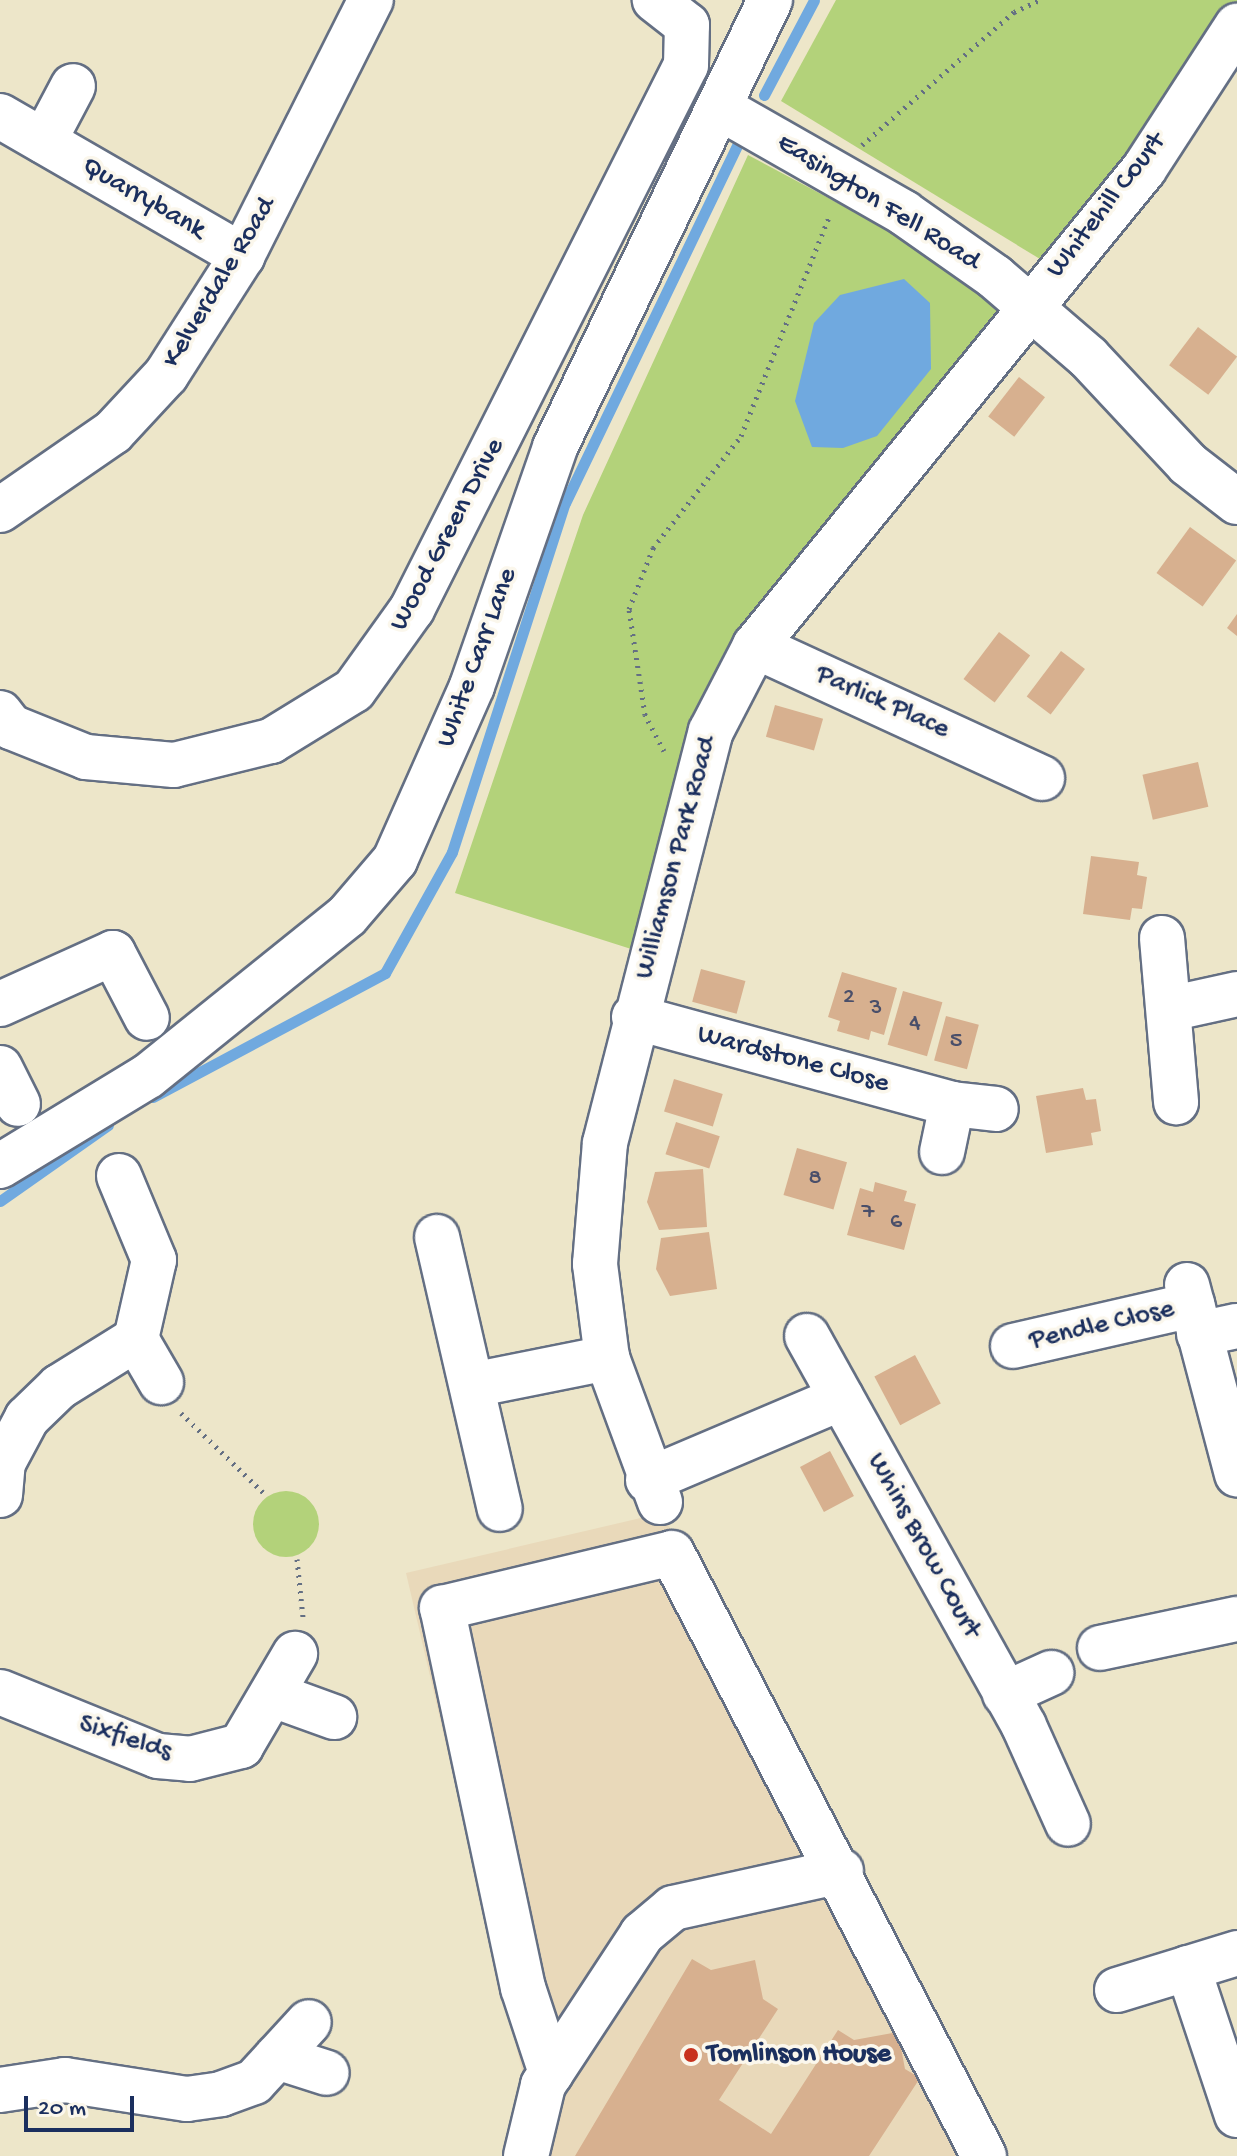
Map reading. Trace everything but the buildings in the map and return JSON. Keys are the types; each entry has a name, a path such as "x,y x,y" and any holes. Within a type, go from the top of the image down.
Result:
{"street":[{"name":"Kelverdale Road","path":"0,510 113,432 166,375 242,256 371,0"},
{"name":"White Carr Lane","path":"0,1166 148,1076 347,916 395,860 472,686 566,421 722,109 770,0"},
{"name":"Wood Green Drive","path":"4,725 86,757 174,765 271,741 354,690 412,609 686,65 671,13"},
{"name":"Whitehill Court","path":"1028,305 1144,169 1237,26"},
{"path":"44,141 73,86"},
{"name":"Easington Fell Road","path":"722,109 948,241 1088,357 1188,464 1237,502"},
{"name":"Quarrybank","path":"0,116 242,256"},
{"name":"Williamson Park Road","path":"841,1398 654,1491 607,1358 595,1264 605,1143 634,1017 697,781 727,692 755,646 1028,305"},
{"name":"Parlick Place","path":"755,646 1024,757"},
{"path":"1162,938 1176,1102"},
{"path":"5,1002 113,953 147,1018"},
{"path":"1169,1009 1237,994"},
{"name":"Wardstone Close","path":"634,1017 952,1104 996,1109"},
{"path":"942,1152 952,1104"},
{"path":"119,1176 154,1260 136,1339 161,1382"},
{"path":"437,1237 500,1509"},
{"name":"Pendle Close","path":"1013,1346 1204,1312 1237,1474"},
{"name":"Whins Brow Court","path":"807,1336 1005,1694 1068,1824"},
{"path":"0,1495 3,1463 27,1418 59,1387 136,1339"},
{"path":"472,1385 607,1358"},
{"path":"551,2073 523,1988 442,1608 672,1553 841,1871 984,2156"},
{"path":"1100,1648 1237,1619"},
{"name":"Sixfields","path":"0,1692 158,1756 190,1759 241,1746 276,1696 295,1654"},
{"path":"1005,1694 1051,1673"},
{"path":"276,1696 334,1717"},
{"path":"526,2156 551,2073 642,1934 673,1908 841,1871"},
{"path":"1117,1990 1237,1953"},
{"path":"1188,1968 1237,2115"},
{"path":"0,2090 65,2080 187,2099 254,2082 309,2022"},
{"path":"277,2057 327,2073"}],"path":[{"path":"697,781 665,754 645,715 629,609 653,548 741,436 856,151 899,109 961,64 1014,12 1040,0"},
{"path":"161,1382 195,1434 266,1495"},
{"path":"295,1654 305,1601 297,1559"}],"shaded area":[{"path":"662,1513 1005,2156 542,2156 406,1573"}],"green space":[{"path":"836,0 1237,0 1237,23 1058,270 781,101"},
{"path":"748,155 911,242 1015,323 775,621 650,955 455,893 583,515"},
{"path":"286,1491 299,1493 314,1506 319,1524 317,1537 304,1552 286,1557 273,1555 258,1542 253,1524 255,1511 268,1496"}],"water":[{"path":"904,279 930,303 931,369 877,436 843,448 812,447 795,401 814,323 840,295"}],"waterway":[{"path":"764,95 814,0"},
{"path":"153,1097 385,973 452,852 565,503 739,142"},
{"path":"0,1201 108,1125"}],"place":[{"name":"Tomlinson House","path":"691,2055"}]}
